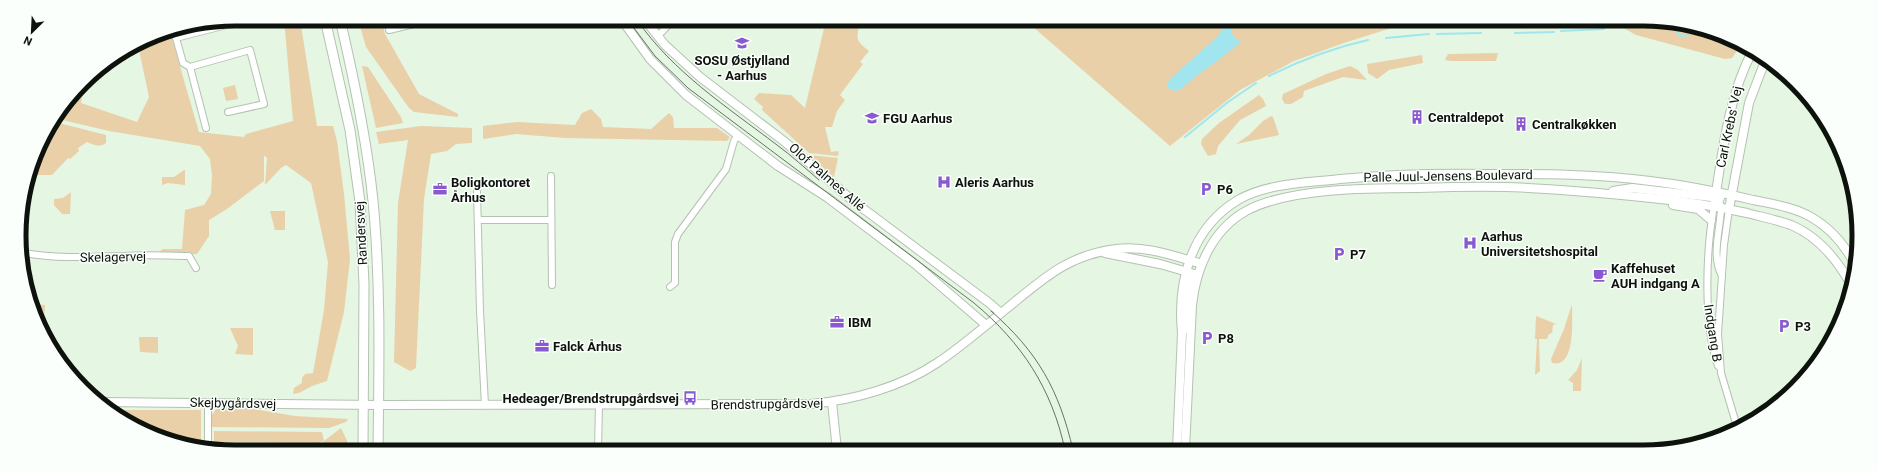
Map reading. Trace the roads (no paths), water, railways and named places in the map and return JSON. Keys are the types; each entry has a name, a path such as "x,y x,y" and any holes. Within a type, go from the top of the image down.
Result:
{"main road":[{"name":"Randersvej","path":"327,26 350,130 360,202 364,284 363,445"},
{"name":"Randersvej","path":"342,26 358,98 373,201 378,263 378,445"}],"street":[{"path":"176,38 223,26"},
{"path":"389,30 406,26"},
{"name":"Olof Palmes Allé","path":"626,26 645,52 667,77 700,106 778,166 828,198 915,264 986,325"},
{"name":"Olof Palmes Allé","path":"650,26 682,62 700,77 785,142 842,192 1001,313"},
{"path":"658,36 667,26"},
{"path":"175,35 183,63 190,67 206,128"},
{"path":"190,67 250,50 264,104 228,112"},
{"name":"Carl Krebs' Vej","path":"1719,202 1734,98 1739,80 1750,56"},
{"name":"Carl Krebs' Vej","path":"1719,202 1732,195 1749,102 1764,64"},
{"path":"670,287 675,284 675,242 678,234 726,169 734,141 738,135"},
{"name":"Palle Juul-Jensens Boulevard","path":"1177,445 1182,333 1180,317 1190,269 1202,234 1224,209 1238,200 1256,192 1298,183 1408,174 1539,174 1593,176 1649,181 1791,225 1808,234 1825,247 1847,279"},
{"path":"551,176 552,285"},
{"name":"Palle Juul-Jensens Boulevard","path":"1190,269 1202,264 1214,241 1223,229 1234,219 1255,206 1290,196 1363,189 1503,186 1696,202 1719,202 1732,195 1790,208 1810,216 1838,239 1851,257"},
{"path":"1601,193 1632,188 1661,190 1719,202 1717,267 1722,276 1718,334 1721,373 1736,423"},
{"path":"477,191 480,310 485,405"},
{"path":"1641,197 1698,209 1711,220"},
{"name":"Indgang B","path":"1719,202 1711,220 1708,306 1715,357 1721,373"},
{"path":"478,220 551,220"},
{"name":"Brendstrupgårdsvej","path":"379,405 811,404 832,402 862,395 912,377 936,363 1050,273 1076,260 1102,252 1125,248 1162,252 1190,269"},
{"path":"1102,252 1190,269 1202,264"},
{"name":"Skelagervej","path":"27,253 40,256 105,258 125,256 189,256 196,268"},
{"path":"1185,445 1190,352 1186,304 1190,269"},
{"name":"Skejbygårdsvej","path":"108,402 379,405"},
{"path":"832,402 836,445"},
{"path":"208,403 208,443"},
{"path":"598,445 599,405"}],"water":[{"path":"1224,26 1233,26 1231,31 1234,37 1241,42 1181,89 1176,91 1167,88 1167,84 1170,79 1218,36"}],"waterway":[{"path":"1561,31 1604,29"},
{"path":"1674,29 1681,36 1684,36 1691,32"},
{"path":"1515,33 1554,32"},
{"path":"1437,34 1481,33"},
{"path":"1386,38 1429,34"},
{"path":"1269,76 1317,55 1368,40"},
{"path":"1185,137 1228,102 1256,83"}],"tram line":[{"path":"632,26 655,56 688,88 974,303 991,318 1007,334 1033,369 1052,407 1064,445"},
{"path":"641,26 667,56 702,88 788,153 819,180"},
{"path":"991,311 1022,342 1044,373 1061,409 1072,445"}],"place":[{"name":"SOSU Østjylland - Aarhus","path":"742,43"},
{"name":"Centraldepot","path":"1417,117"},
{"name":"FGU Aarhus","path":"872,118"},
{"name":"Centralkøkken","path":"1521,124"},
{"name":"Aleris Aarhus","path":"944,182"},
{"name":"Boligkontoret Århus","path":"440,189"},
{"name":"P6","path":"1206,189"},
{"name":"Aarhus Universitetshospital","path":"1470,243"},
{"name":"P7","path":"1339,254"},
{"name":"Kaffehuset AUH indgang A","path":"1600,275"},
{"name":"IBM","path":"837,322"},
{"name":"P3","path":"1784,326"},
{"name":"P8","path":"1207,338"},
{"name":"Falck Århus","path":"542,346"},
{"name":"Hedeager/Brendstrupgårdsvej","path":"690,398"}]}
